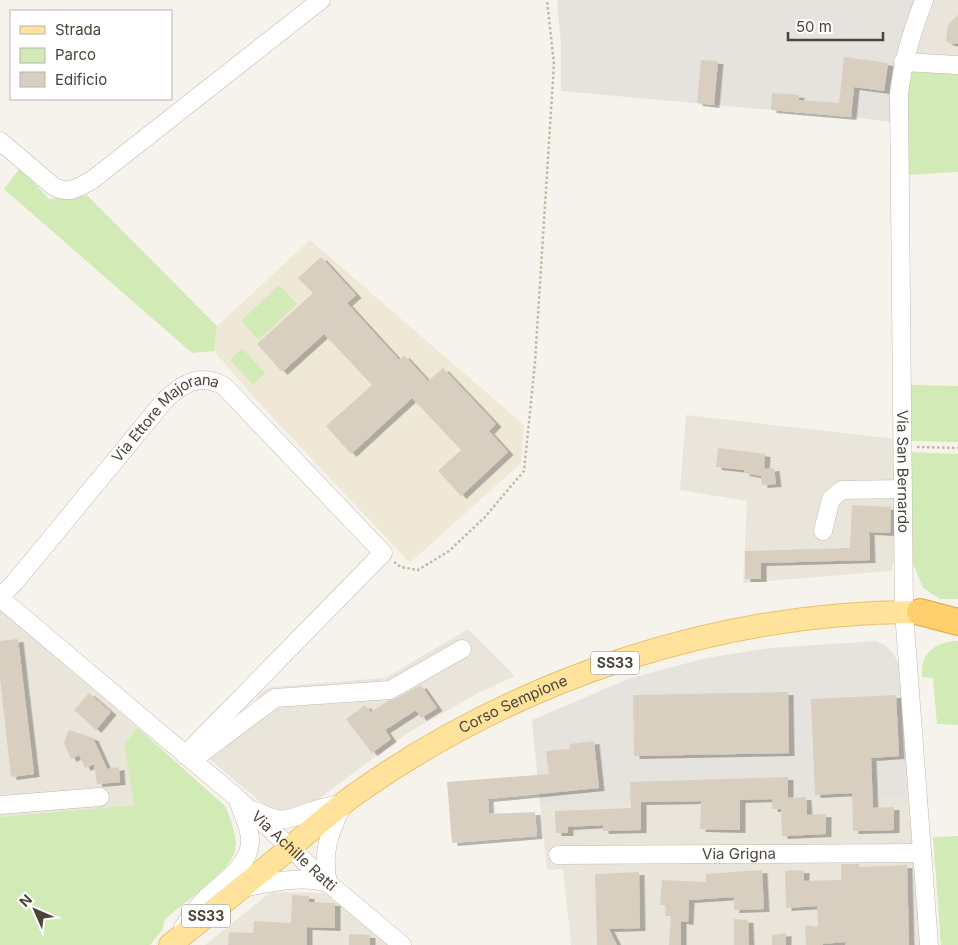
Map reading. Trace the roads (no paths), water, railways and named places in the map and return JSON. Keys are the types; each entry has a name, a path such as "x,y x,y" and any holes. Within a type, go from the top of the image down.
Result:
{"highway":[{"name":"Corso Sempione","path":"912,612 958,608"},
{"name":"Corso Sempione","path":"912,612 958,622"}],"main road":[{"name":"Corso Sempione","path":"170,945 343,803 393,768 444,739 523,699 580,674 644,653 696,639 789,620 856,613 912,612"}],"street":[{"path":"0,141 53,186 62,191 75,189 92,180 321,0"},
{"name":"Via San Bernardo","path":"924,0 903,62 899,94 903,489 912,612 922,853 929,945"},
{"path":"903,62 958,65"},
{"name":"Via Ettore Majorana","path":"0,598 165,400 186,383 203,380 215,381 224,386 383,553 188,758"},
{"path":"823,531 831,499 842,490 903,489"},
{"name":"Via Achille Ratti","path":"0,598 237,798 328,883 402,945"},
{"path":"188,758 275,698 390,690 462,649"},
{"path":"0,805 100,797"},
{"path":"237,798 270,818 284,820 343,803"},
{"path":"170,945 203,901 234,872 246,857 250,842 249,834 237,798"},
{"path":"241,888 287,881 318,880 328,883 325,863 327,846 343,803"},
{"name":"Via Grigna","path":"558,854 922,853"}]}
